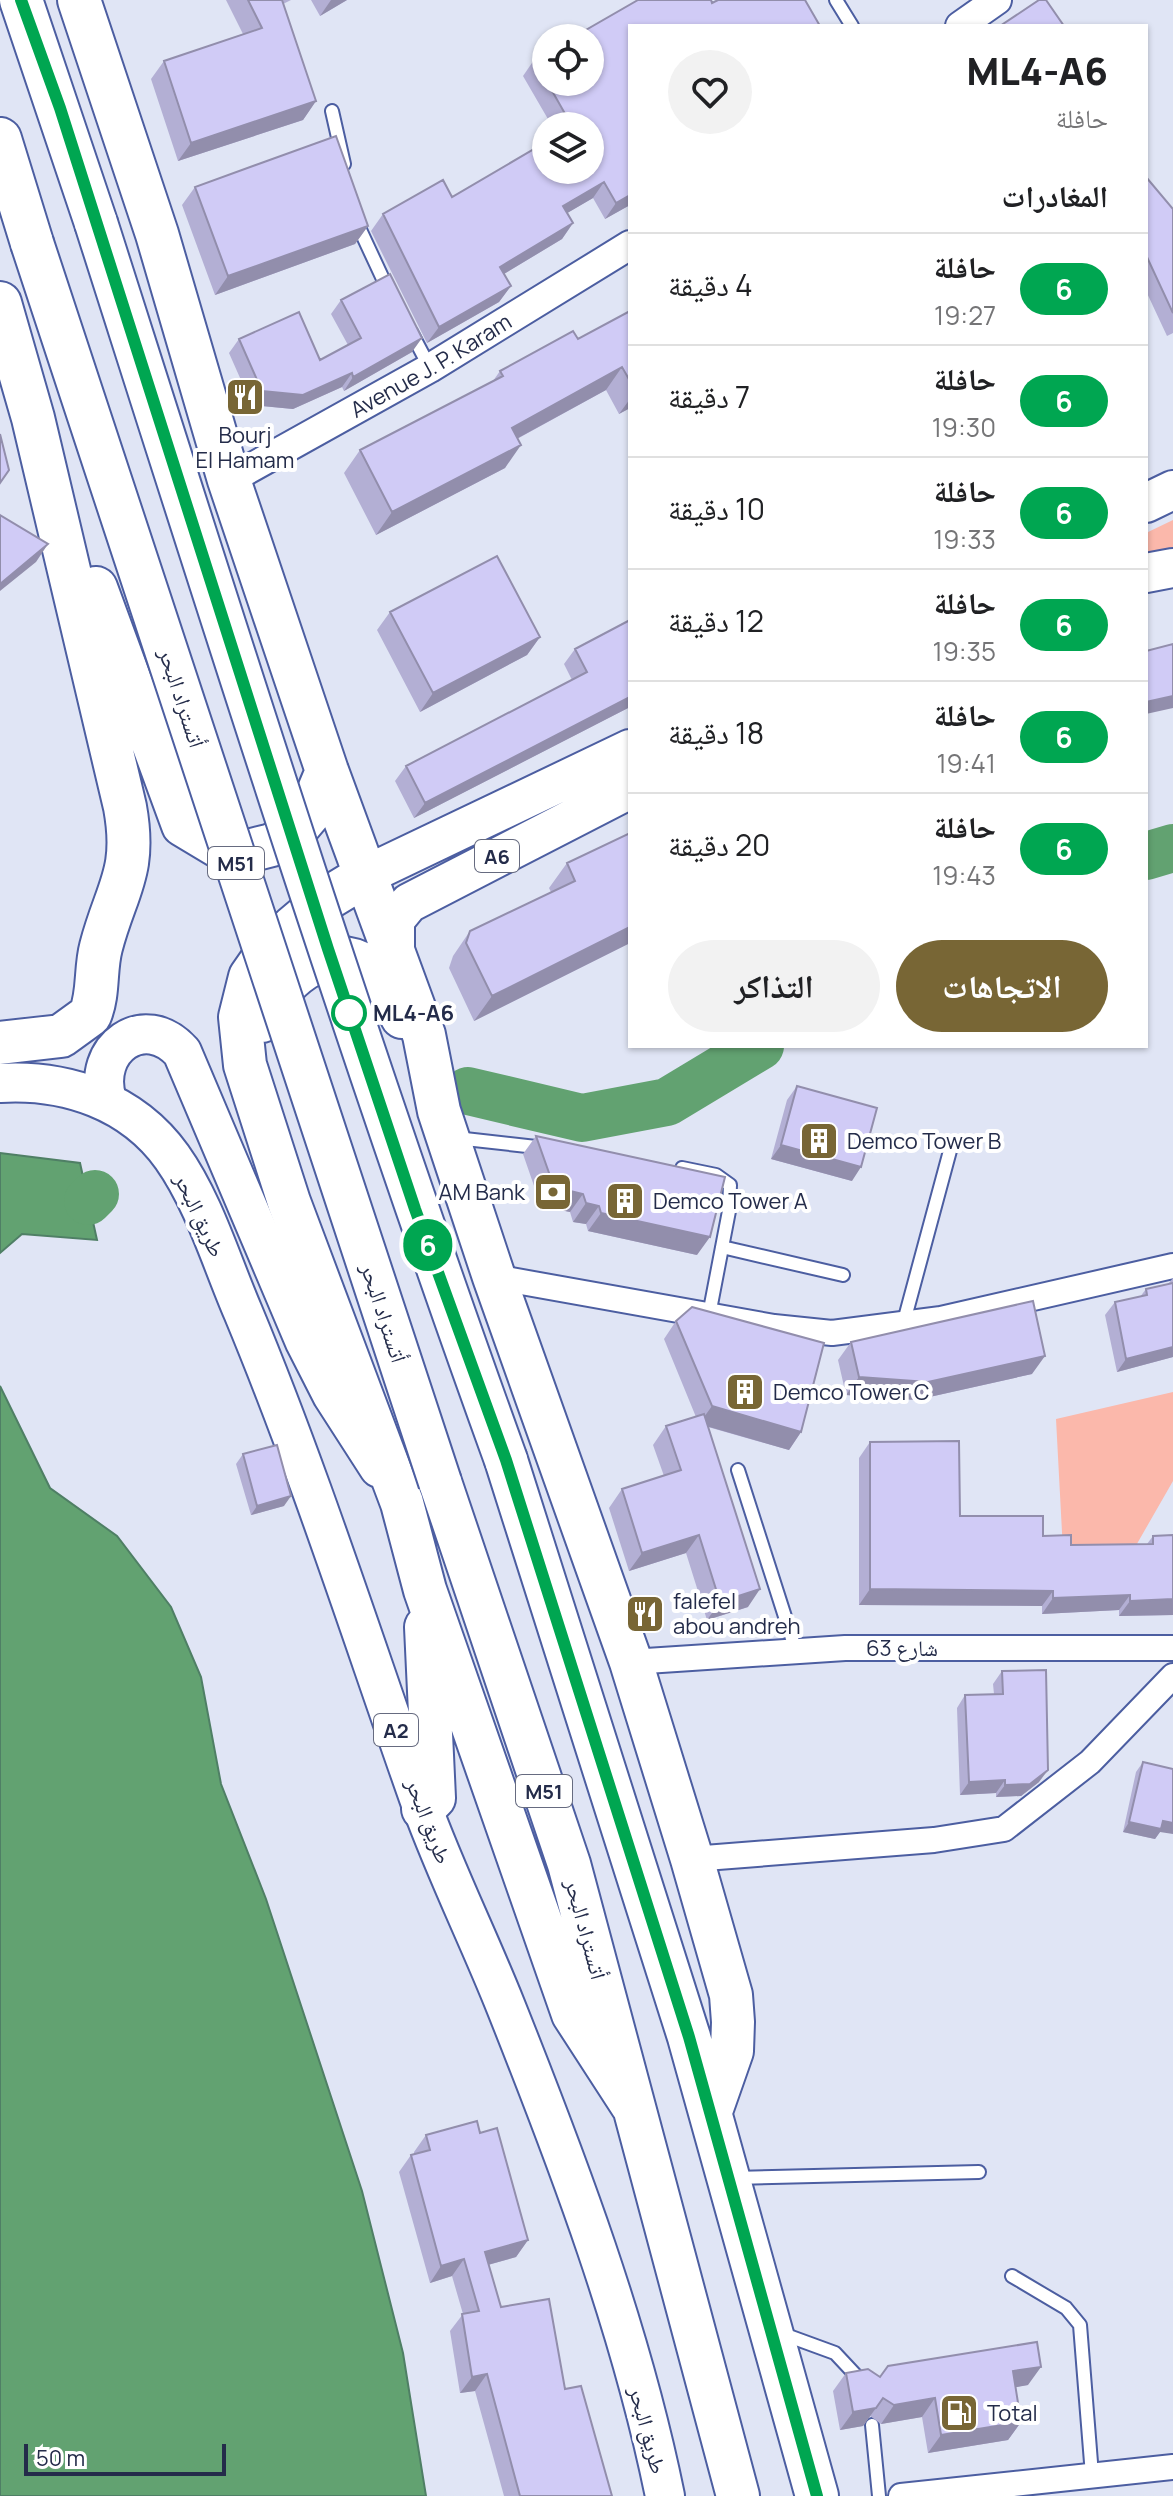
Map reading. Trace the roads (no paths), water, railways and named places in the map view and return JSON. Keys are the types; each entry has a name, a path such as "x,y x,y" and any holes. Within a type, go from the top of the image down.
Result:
{"highway":[{"path":"79,0 157,234 229,480 327,771 395,948 424,1035 443,1124"},
{"name":"M51","path":"31,11 328,949 415,1209 506,1460 711,2111 817,2496"},
{"path":"60,108 85,133 117,187 157,234"},
{"name":"أتستراد البحر","path":"0,139 440,1482 569,1864 738,2496"},
{"path":"0,303 33,418 125,807 129,848 122,890 101,948 90,1015 61,1036 0,1043"},
{"path":"33,418 183,825 223,849 248,851 272,845 293,833 309,814 327,771"},
{"path":"1148,502 1173,490"},
{"path":"1148,573 1173,568"},
{"name":"A6","path":"366,875 628,750"},
{"name":"A6","path":"395,948 395,920 419,896 628,790"},
{"path":"366,875 325,900 266,954 250,977 240,1017 245,1065 289,1202 402,1503 425,1590 573,2014 632,2105"},
{"path":"289,1202 259,1046 262,1019 272,1000 290,979 312,963 341,957 366,966 384,985 400,1013 443,1124 631,1662 731,1995 732,2051 711,2111"},
{"path":"107,1100 102,1085 103,1069 110,1054 121,1043 137,1036 153,1035 170,1041 182,1052 305,1342 332,1395 402,1503"},
{"name":"طريق البحر","path":"0,1083 56,1084 107,1100 141,1124 171,1155 192,1192 265,1364 423,1809 558,2139 617,2316 665,2496"},
{"path":"423,1809 434,1798 425,1590"}],"street":[{"path":"963,24 997,0"},
{"name":"Avenue J. P. Karam","path":"229,480 430,368 628,246"},
{"path":"0,339 33,418"},
{"path":"494,1277 832,1333 903,1325 1173,1266"},
{"name":"شارع 63","path":"631,1662 796,1651 1173,1648"},
{"path":"692,1859 934,1840 1004,1829 1090,1762 1173,1676"},
{"path":"901,2496 1076,2482 1173,2467"}],"lane":[{"path":"836,0 851,24"},
{"path":"332,111 346,173"},
{"path":"352,204 356,220 395,302"},
{"path":"402,315 430,368"},
{"path":"443,1124 565,1150"},
{"path":"903,1325 951,1147"},
{"path":"670,1165 716,1175 730,1185 709,1315"},
{"path":"722,1247 843,1275"},
{"path":"738,1470 796,1651"},
{"path":"729,2178 979,2172"},
{"path":"1012,2276 1066,2308 1080,2325 1076,2482"},
{"path":"771,2330 835,2353 866,2386"},
{"path":"872,2425 879,2496"}],"waterway":[{"path":"1148,855 1173,848"},
{"path":"468,1091 582,1118 667,1102 757,1048"},
{"path":"88,1201 95,1194"}],"place":[{"name":"Bourj El Hamam","path":"245,397"},
{"name":"ML4-A6","path":"349,1013"},
{"name":"Demco Tower B","path":"819,1141"},
{"name":"AM Bank","path":"553,1192"},
{"name":"Demco Tower A","path":"625,1201"},
{"name":"Demco Tower C","path":"745,1392"},
{"name":"falefel abou andreh","path":"645,1614"},
{"name":"Total","path":"959,2413"}]}
